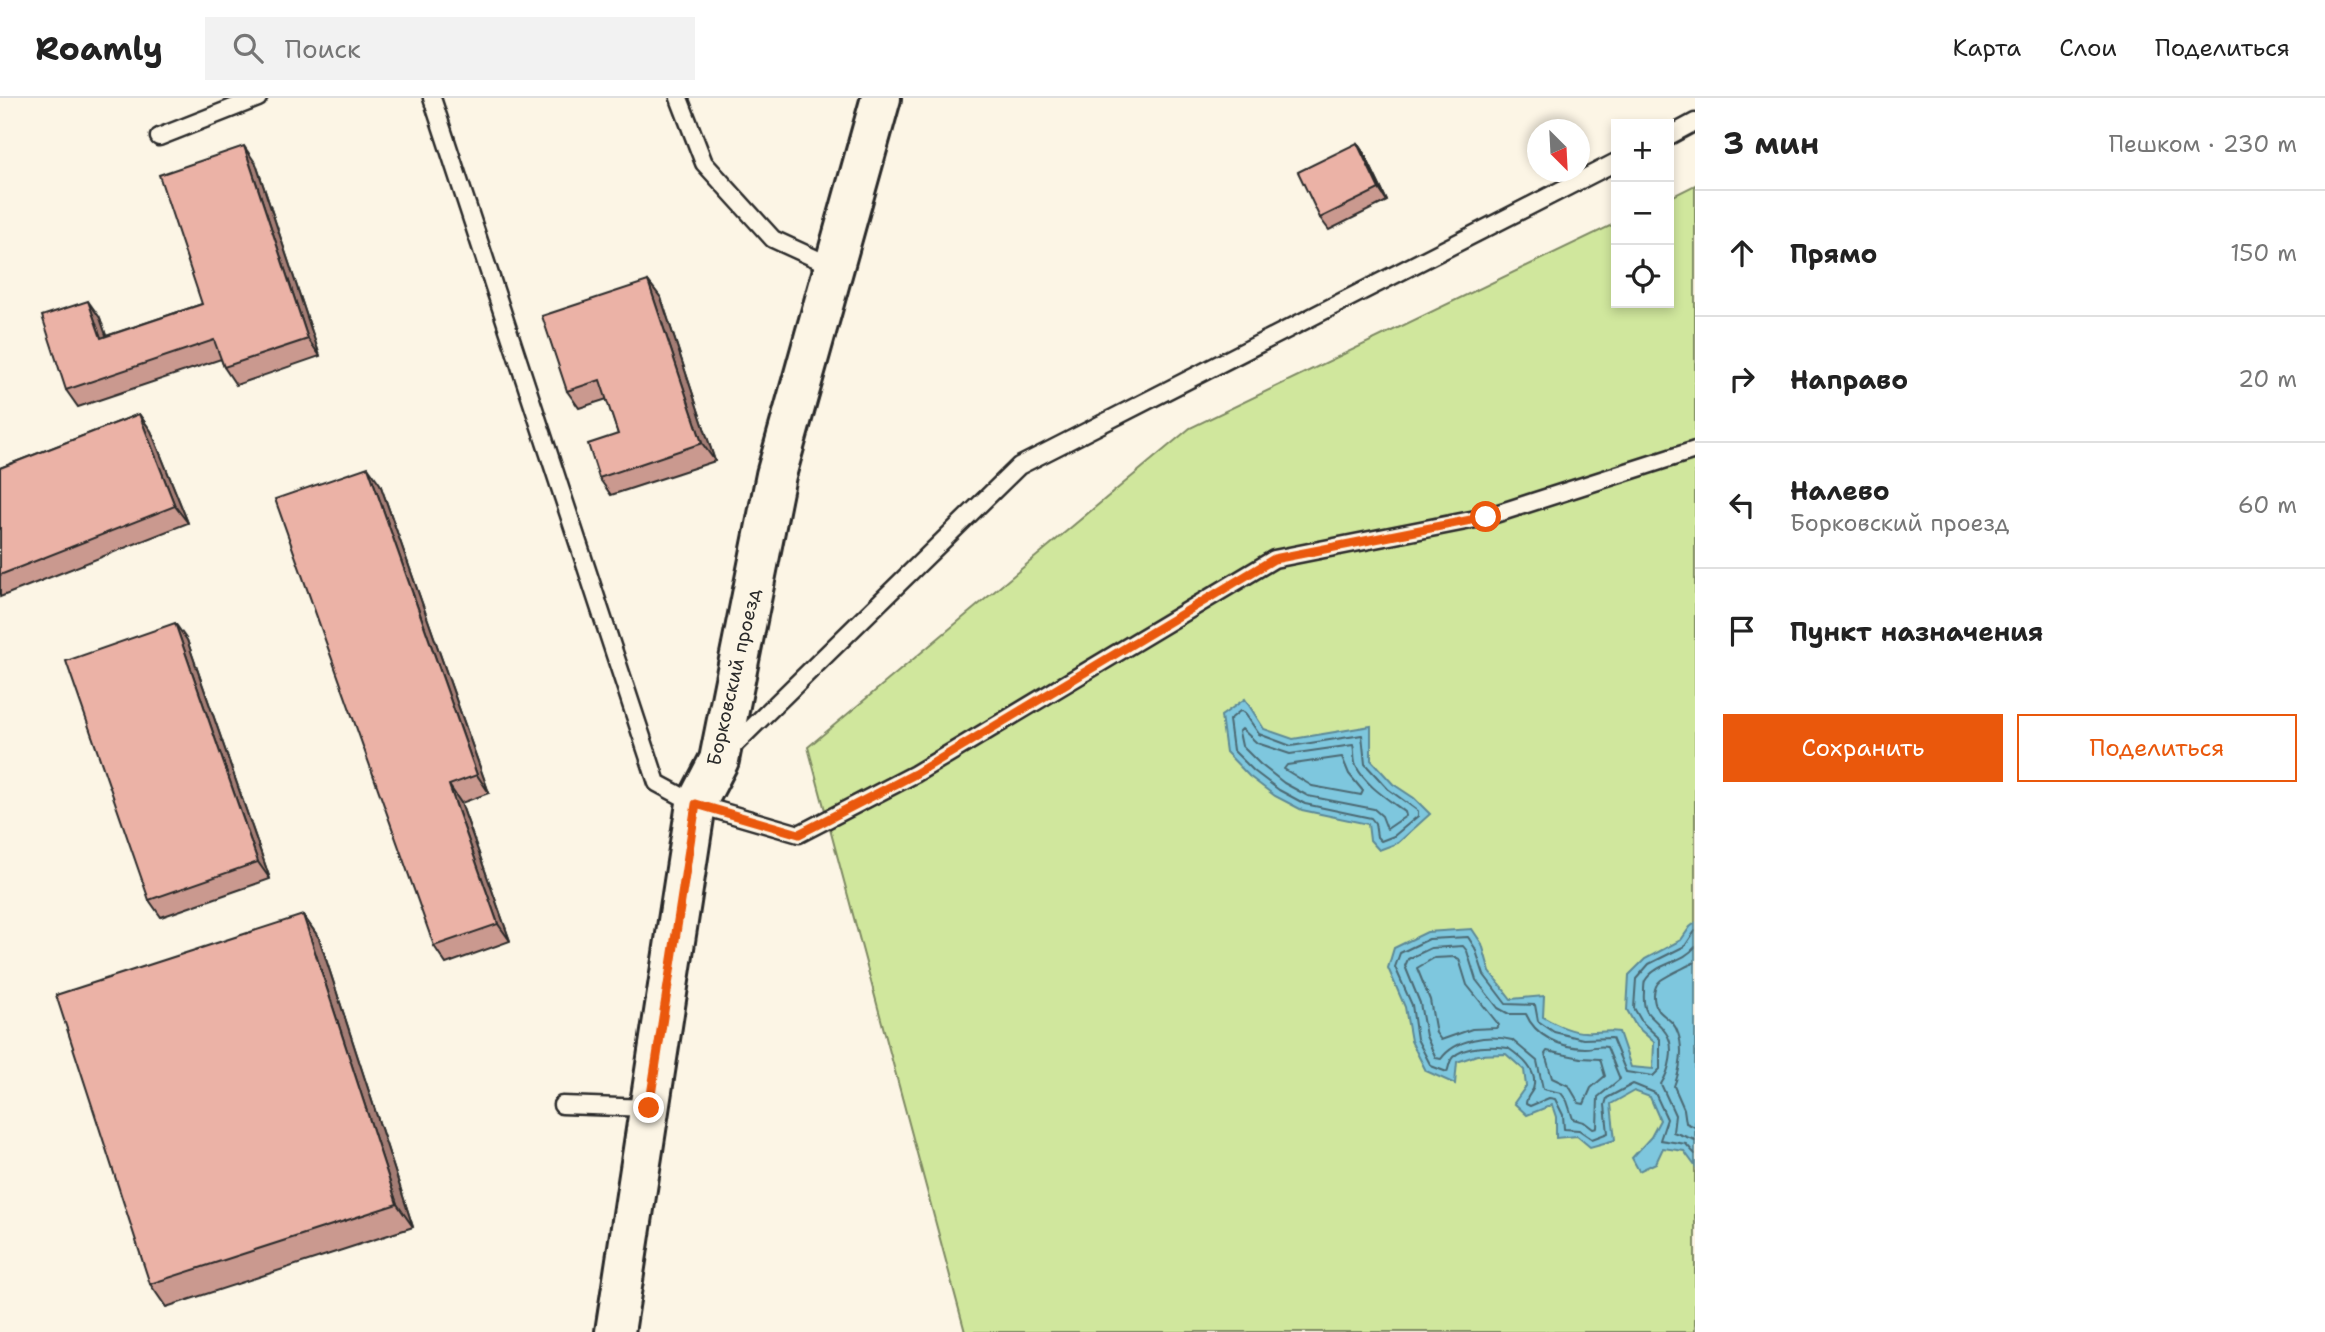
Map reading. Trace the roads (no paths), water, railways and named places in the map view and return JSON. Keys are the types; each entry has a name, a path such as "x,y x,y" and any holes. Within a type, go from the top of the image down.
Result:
{"street":[{"name":"Борковский проезд","path":"615,1332 696,804 719,760 776,475 881,98"}],"lane":[{"path":"159,136 258,98"},
{"path":"432,98 657,783 696,804 799,834 915,774 1274,559 1486,517 1695,450"},
{"path":"679,98 704,163 773,239 834,267"},
{"path":"1674,133 1695,122"},
{"path":"719,760 1019,466 1611,165"},
{"path":"562,1105 649,1108"}],"water":[{"path":"1245,699 1264,729 1293,739 1371,726 1371,760 1393,784 1414,798 1430,814 1398,843 1379,850 1370,840 1368,824 1302,810 1275,796 1249,776 1226,752 1221,716"},
{"path":"1695,923 1695,1166 1684,1151 1663,1148 1656,1163 1639,1171 1632,1158 1651,1137 1660,1120 1650,1097 1634,1091 1611,1104 1615,1140 1590,1147 1577,1136 1556,1138 1556,1117 1552,1105 1527,1115 1514,1103 1526,1086 1524,1070 1506,1054 1477,1055 1457,1062 1455,1084 1426,1071 1411,1041 1405,1007 1388,968 1394,948 1427,932 1472,929 1482,944 1490,972 1511,999 1544,996 1543,1017 1558,1025 1579,1032 1619,1032 1631,1067 1653,1069 1654,1042 1636,1026 1627,1010 1629,975 1645,959 1681,940"}]}
